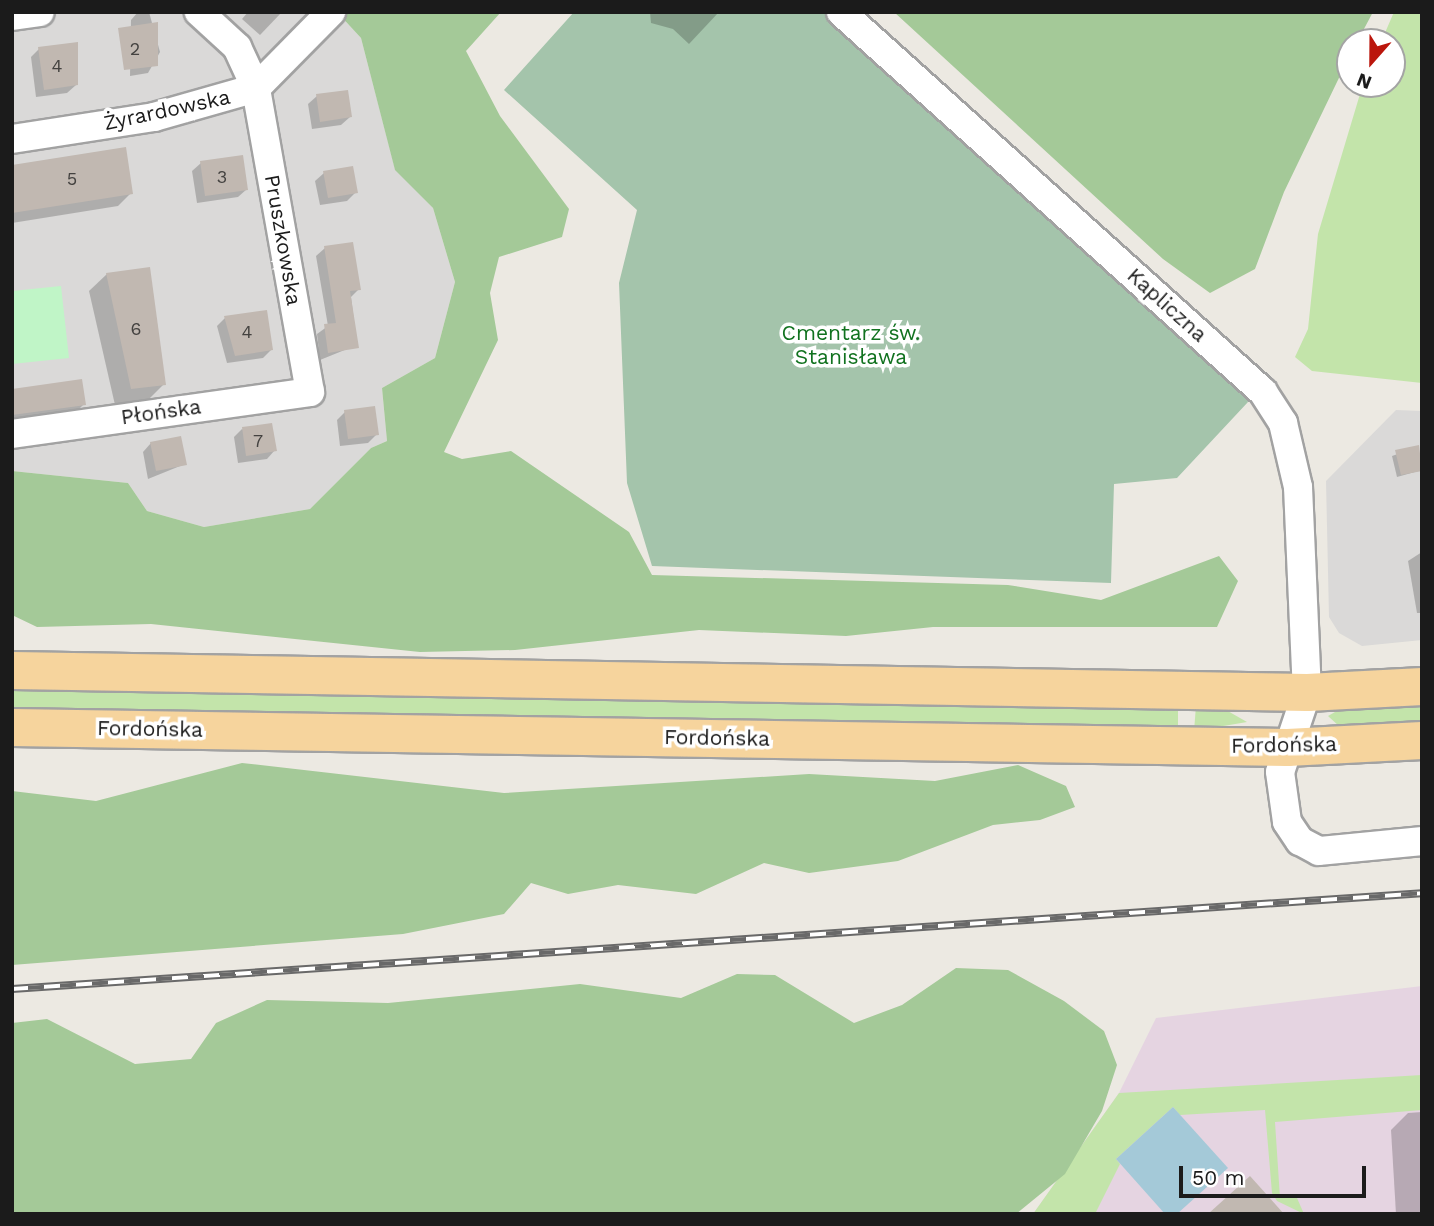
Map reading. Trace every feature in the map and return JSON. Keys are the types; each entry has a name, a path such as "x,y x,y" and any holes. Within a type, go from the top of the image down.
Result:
{"main road":[{"path":"12,670 1307,692 1422,686"},
{"name":"Fordońska","path":"12,727 1287,747 1422,740"}],"street":[{"path":"12,16 40,12"},
{"name":"Pruszkowska","path":"200,12 237,47 256,88 310,392"},
{"name":"Żyrardowska","path":"12,139 154,117 256,88 331,12"},
{"name":"Kapliczna","path":"841,12 1263,392 1294,458 1307,692"},
{"name":"Płońska","path":"12,434 310,392"},
{"path":"1307,692 1287,747 1280,786 1287,822 1300,841 1334,852 1422,841"}],"shaded area":[{"path":"12,12 337,12 361,38 395,169 433,208 455,282 435,358 382,388 387,441 371,448 310,509 204,527 147,511 128,483 12,471"},
{"path":"1396,410 1422,411 1422,640 1362,646 1339,633 1329,617 1326,481"},
{"path":"1422,986 1422,1214 1033,1214 1119,1093 1156,1018"}],"green space":[{"path":"337,12 501,12 466,51 500,116 569,209 562,237 499,257 490,293 498,340 444,452 462,459 511,451 629,532 652,575 1008,585 1101,600 1219,556 1238,581 1217,627 933,627 846,636 699,630 515,650 420,652 151,624 37,627 12,615 12,471 128,483 147,511 204,527 310,509 371,448 387,441 382,388 435,358 455,282 433,208 395,170 361,38"},
{"name":"Cmentarz św. Stanisława","path":"574,12 824,12 1246,390 1248,402 1177,478 1114,484 1111,583 652,566 627,483 619,283 637,210 504,90"},
{"path":"894,12 1373,12 1364,28 1336,28 1336,84 1284,192 1255,269 1210,293 1163,259"},
{"path":"1394,12 1422,12 1422,383 1312,371 1295,357 1308,329 1318,234 1359,98 1406,98 1406,28 1387,28"},
{"path":"61,286 69,358 12,364 12,291"},
{"path":"12,684 1178,706 1178,733 12,710"},
{"path":"1422,701 1422,729 1340,727 1328,716 1349,704"},
{"path":"1196,706 1226,710 1247,722 1194,731"},
{"path":"242,763 504,793 809,774 935,781 1018,765 1066,786 1075,807 1040,820 993,825 898,861 809,873 764,863 696,894 618,885 568,894 531,883 504,914 403,934 12,965 12,791 96,801"},
{"path":"956,968 1008,970 1064,1001 1104,1031 1117,1065 1102,1111 1065,1174 1016,1214 12,1214 12,1023 47,1019 135,1064 191,1059 216,1023 267,1000 388,1003 580,984 681,998 737,974 775,975 854,1023 902,1005"},
{"path":"1422,1075 1422,1110 1275,1122 1280,1198 1297,1198 1304,1214 1277,1201 1272,1193 1265,1110 1180,1115 1173,1107 1116,1159 1120,1164 1095,1214 1033,1214 1119,1093"}],"water":[{"path":"1173,1107 1228,1168 1177,1214 1165,1214 1116,1159"}],"building":[{"path":"158,22 158,66 124,70 118,28"},
{"path":"78,42 78,85 44,90 38,47"},
{"path":"348,90 352,117 320,122 316,94"},
{"path":"126,147 133,194 12,213 12,165"},
{"path":"243,155 248,190 205,196 200,161"},
{"path":"353,166 358,193 328,198 323,171"},
{"path":"353,242 361,290 350,291 359,348 328,353 324,324 336,323 324,246"},
{"path":"150,267 166,385 131,389 106,273"},
{"path":"267,310 273,350 235,356 224,316"},
{"path":"82,379 86,405 12,415 12,389"},
{"path":"375,406 379,435 348,439 344,410"},
{"path":"272,423 277,451 246,456 242,427"},
{"path":"181,436 187,465 156,471 150,442"},
{"path":"1419,445 1422,471 1401,475 1395,450"},
{"path":"1250,1176 1284,1214 1208,1214"}],"railway":[{"path":"12,989 1422,893"}]}
